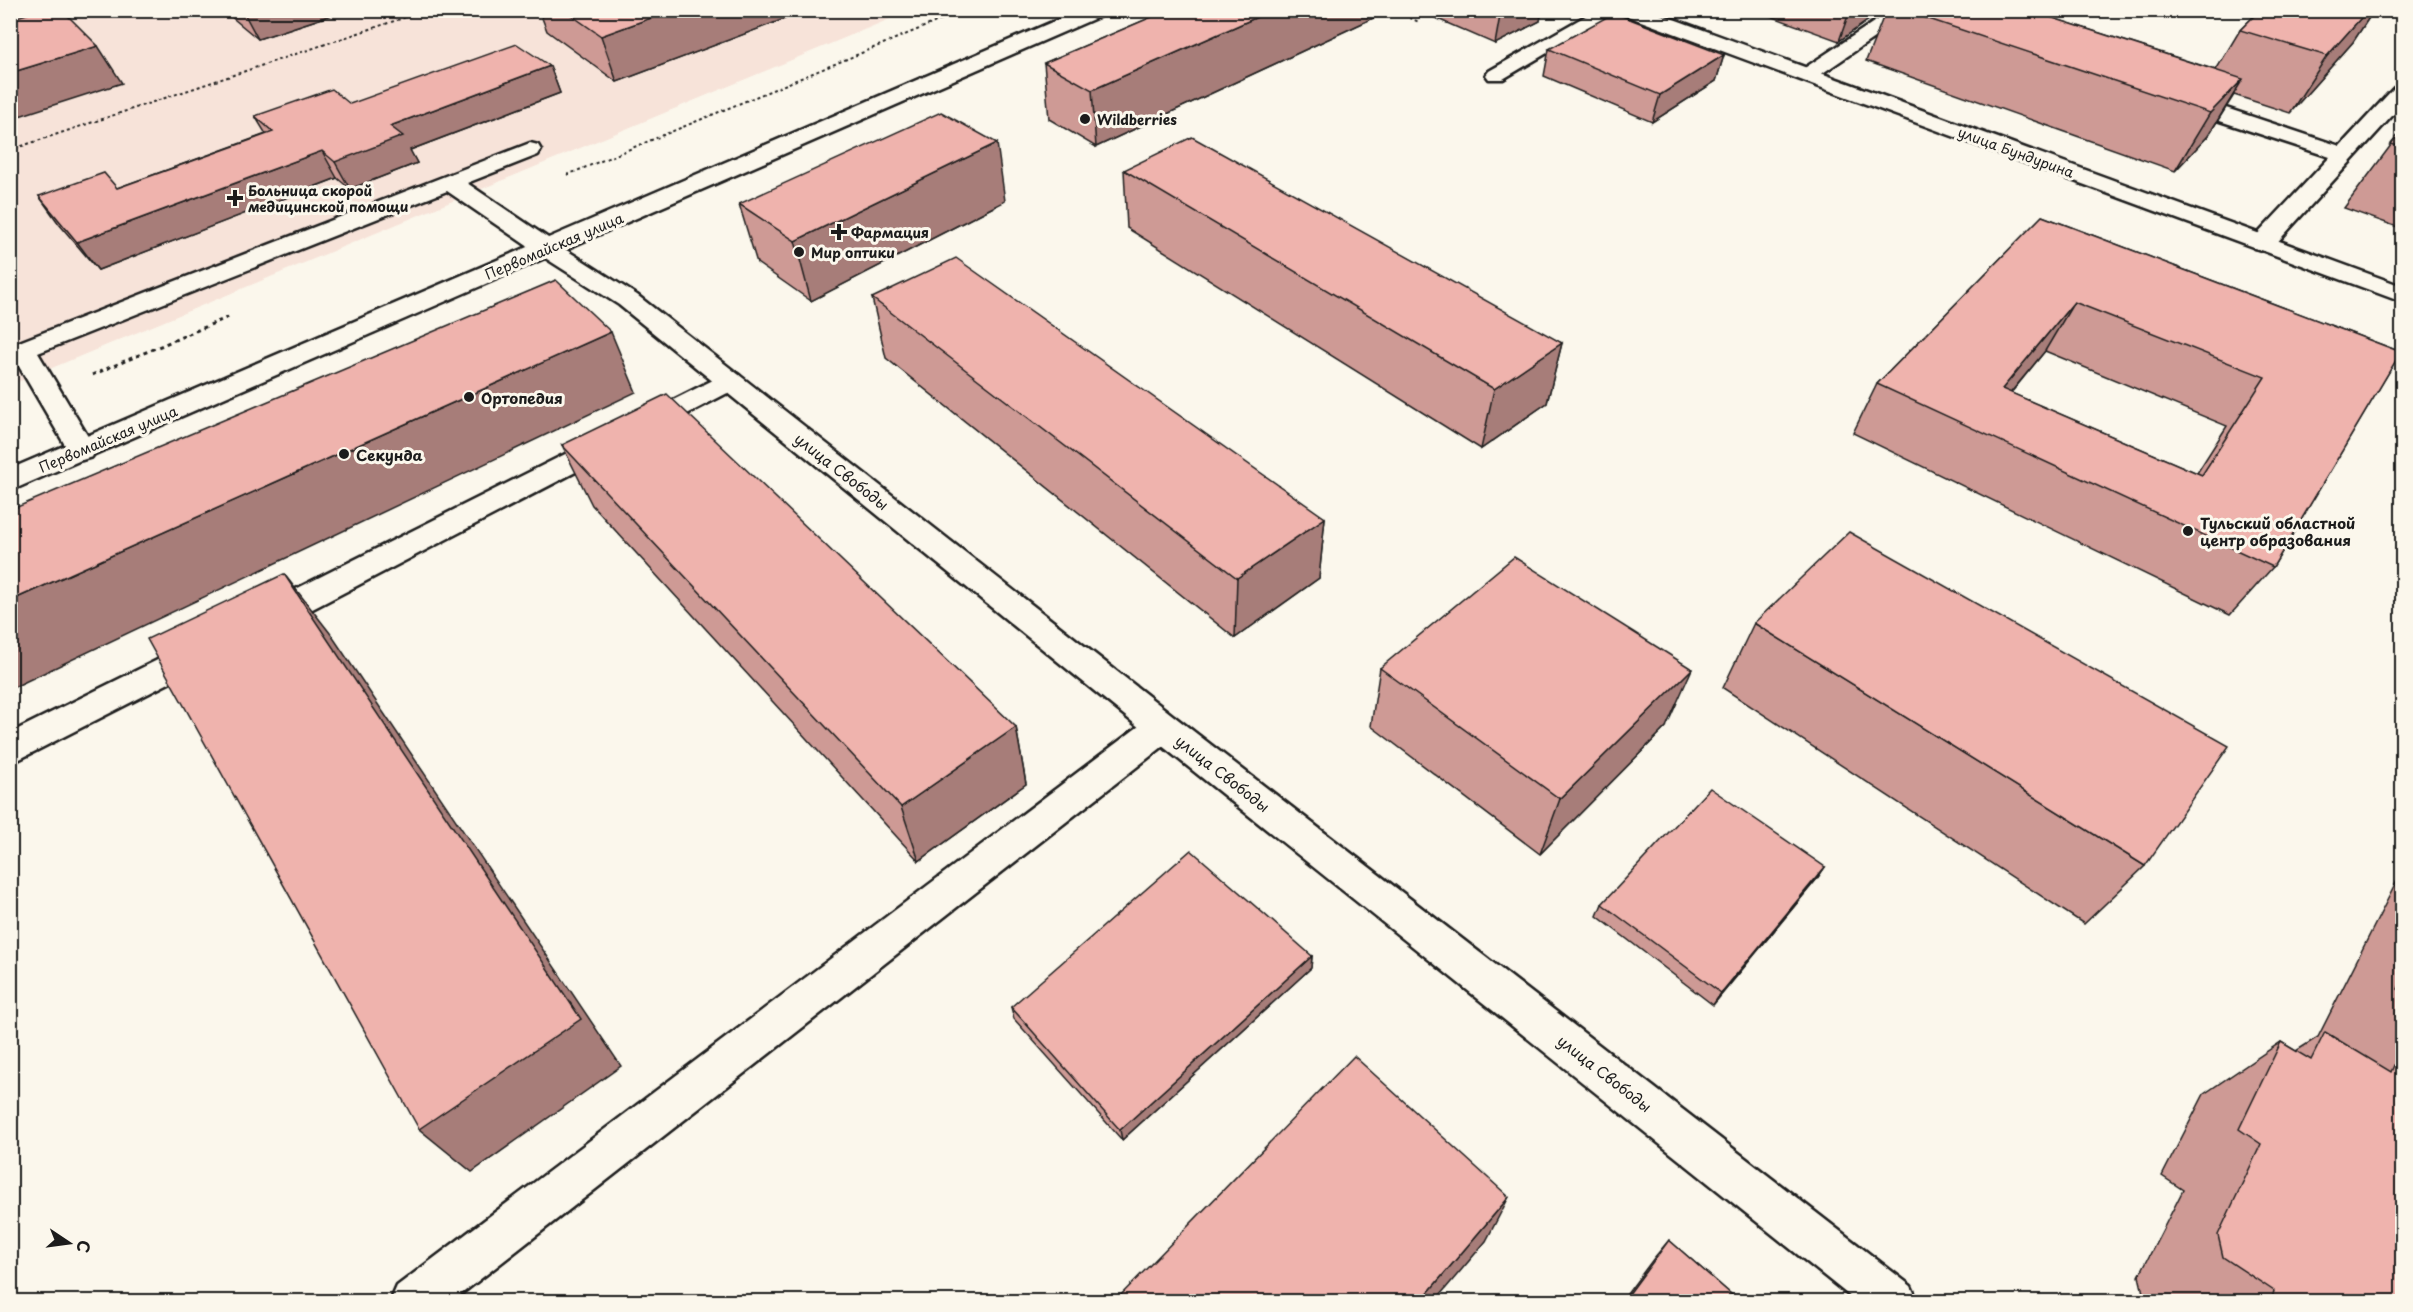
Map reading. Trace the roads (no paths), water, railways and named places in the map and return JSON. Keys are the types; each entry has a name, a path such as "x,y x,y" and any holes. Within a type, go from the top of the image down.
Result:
{"street":[{"name":"Первомайская улица","path":"10,481 1098,10"},
{"path":"1496,75 1611,10"},
{"name":"улица Бундурина","path":"1629,10 2403,294"},
{"path":"1807,75 1906,10 1929,18"},
{"path":"2263,243 2403,93"},
{"path":"2165,96 2345,155"},
{"path":"81,450 23,350 530,150"},
{"name":"улица Свободы","path":"450,182 627,300 1163,727 1896,1302"},
{"path":"10,750 729,381"},
{"path":"413,1302 1163,727"}],"place":[{"name":"Wildberries","path":"1085,119"},
{"name":"Больница скорой медицинской помощи","path":"235,198"},
{"name":"Фармация","path":"839,232"},
{"name":"Мир оптики","path":"799,252"},
{"name":"Ортопедия","path":"469,397"},
{"name":"Секунда","path":"344,454"},
{"name":"Тульский областной центр образования","path":"2188,531"}]}
